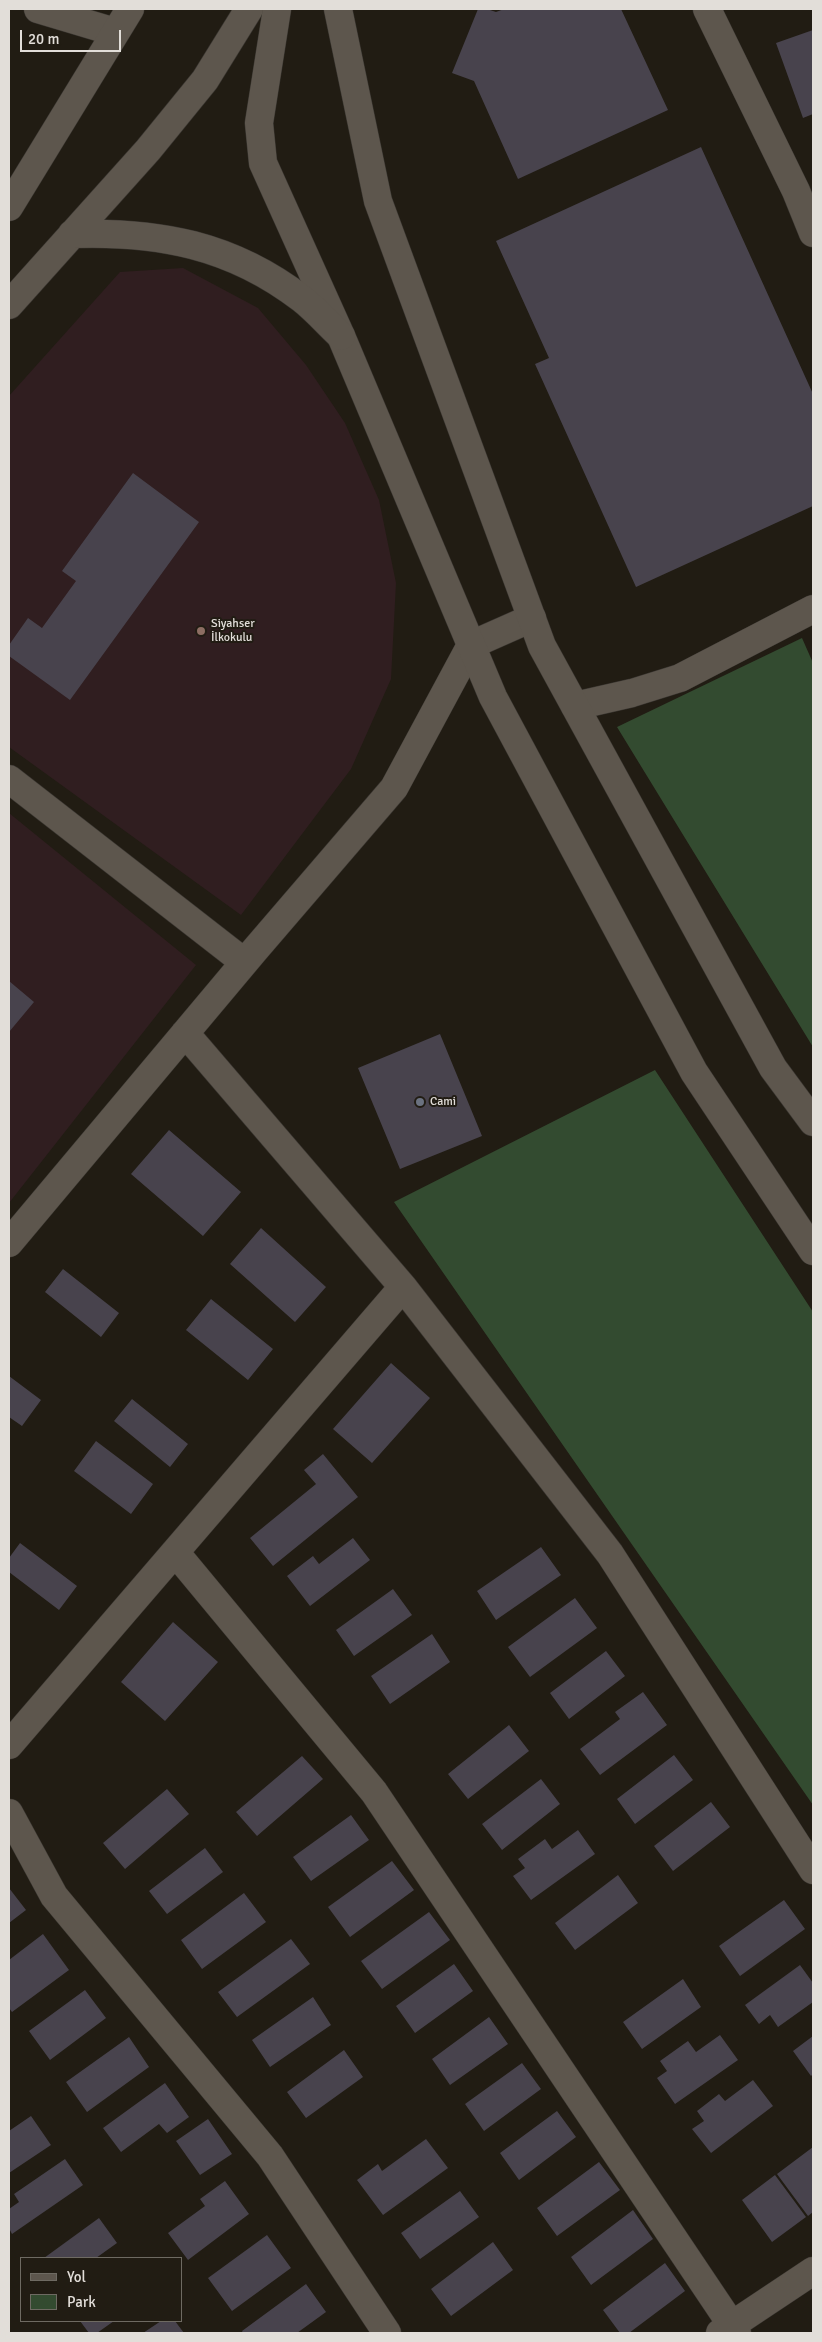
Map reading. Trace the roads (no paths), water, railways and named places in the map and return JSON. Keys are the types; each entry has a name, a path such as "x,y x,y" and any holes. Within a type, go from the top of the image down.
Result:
{"street":[{"path":"38,9 115,32"},
{"path":"9,207 130,9"},
{"path":"9,305 148,150 205,80 248,9"},
{"path":"277,9 259,123 263,163 341,336 493,697 694,1072 813,1251"},
{"path":"338,9 351,83 378,201 542,646 774,1068 813,1122"},
{"path":"706,9 805,188 813,233"},
{"path":"72,234 110,233 149,236 213,250 244,262 302,299 341,336"},
{"path":"575,706 632,693 680,678 813,609"},
{"path":"9,1243 244,962 394,788 471,645 532,618"},
{"path":"9,779 244,962"},
{"path":"185,1033 403,1287 610,1554 813,1870"},
{"path":"9,1745 403,1287"},
{"path":"175,1552 374,1792 729,2331 813,2271"},
{"path":"9,1813 54,1896 270,2156 387,2333"}],"place":[{"name":"Siyahser İlkokulu","path":"201,631"},
{"name":"Cami","path":"420,1102"}]}
